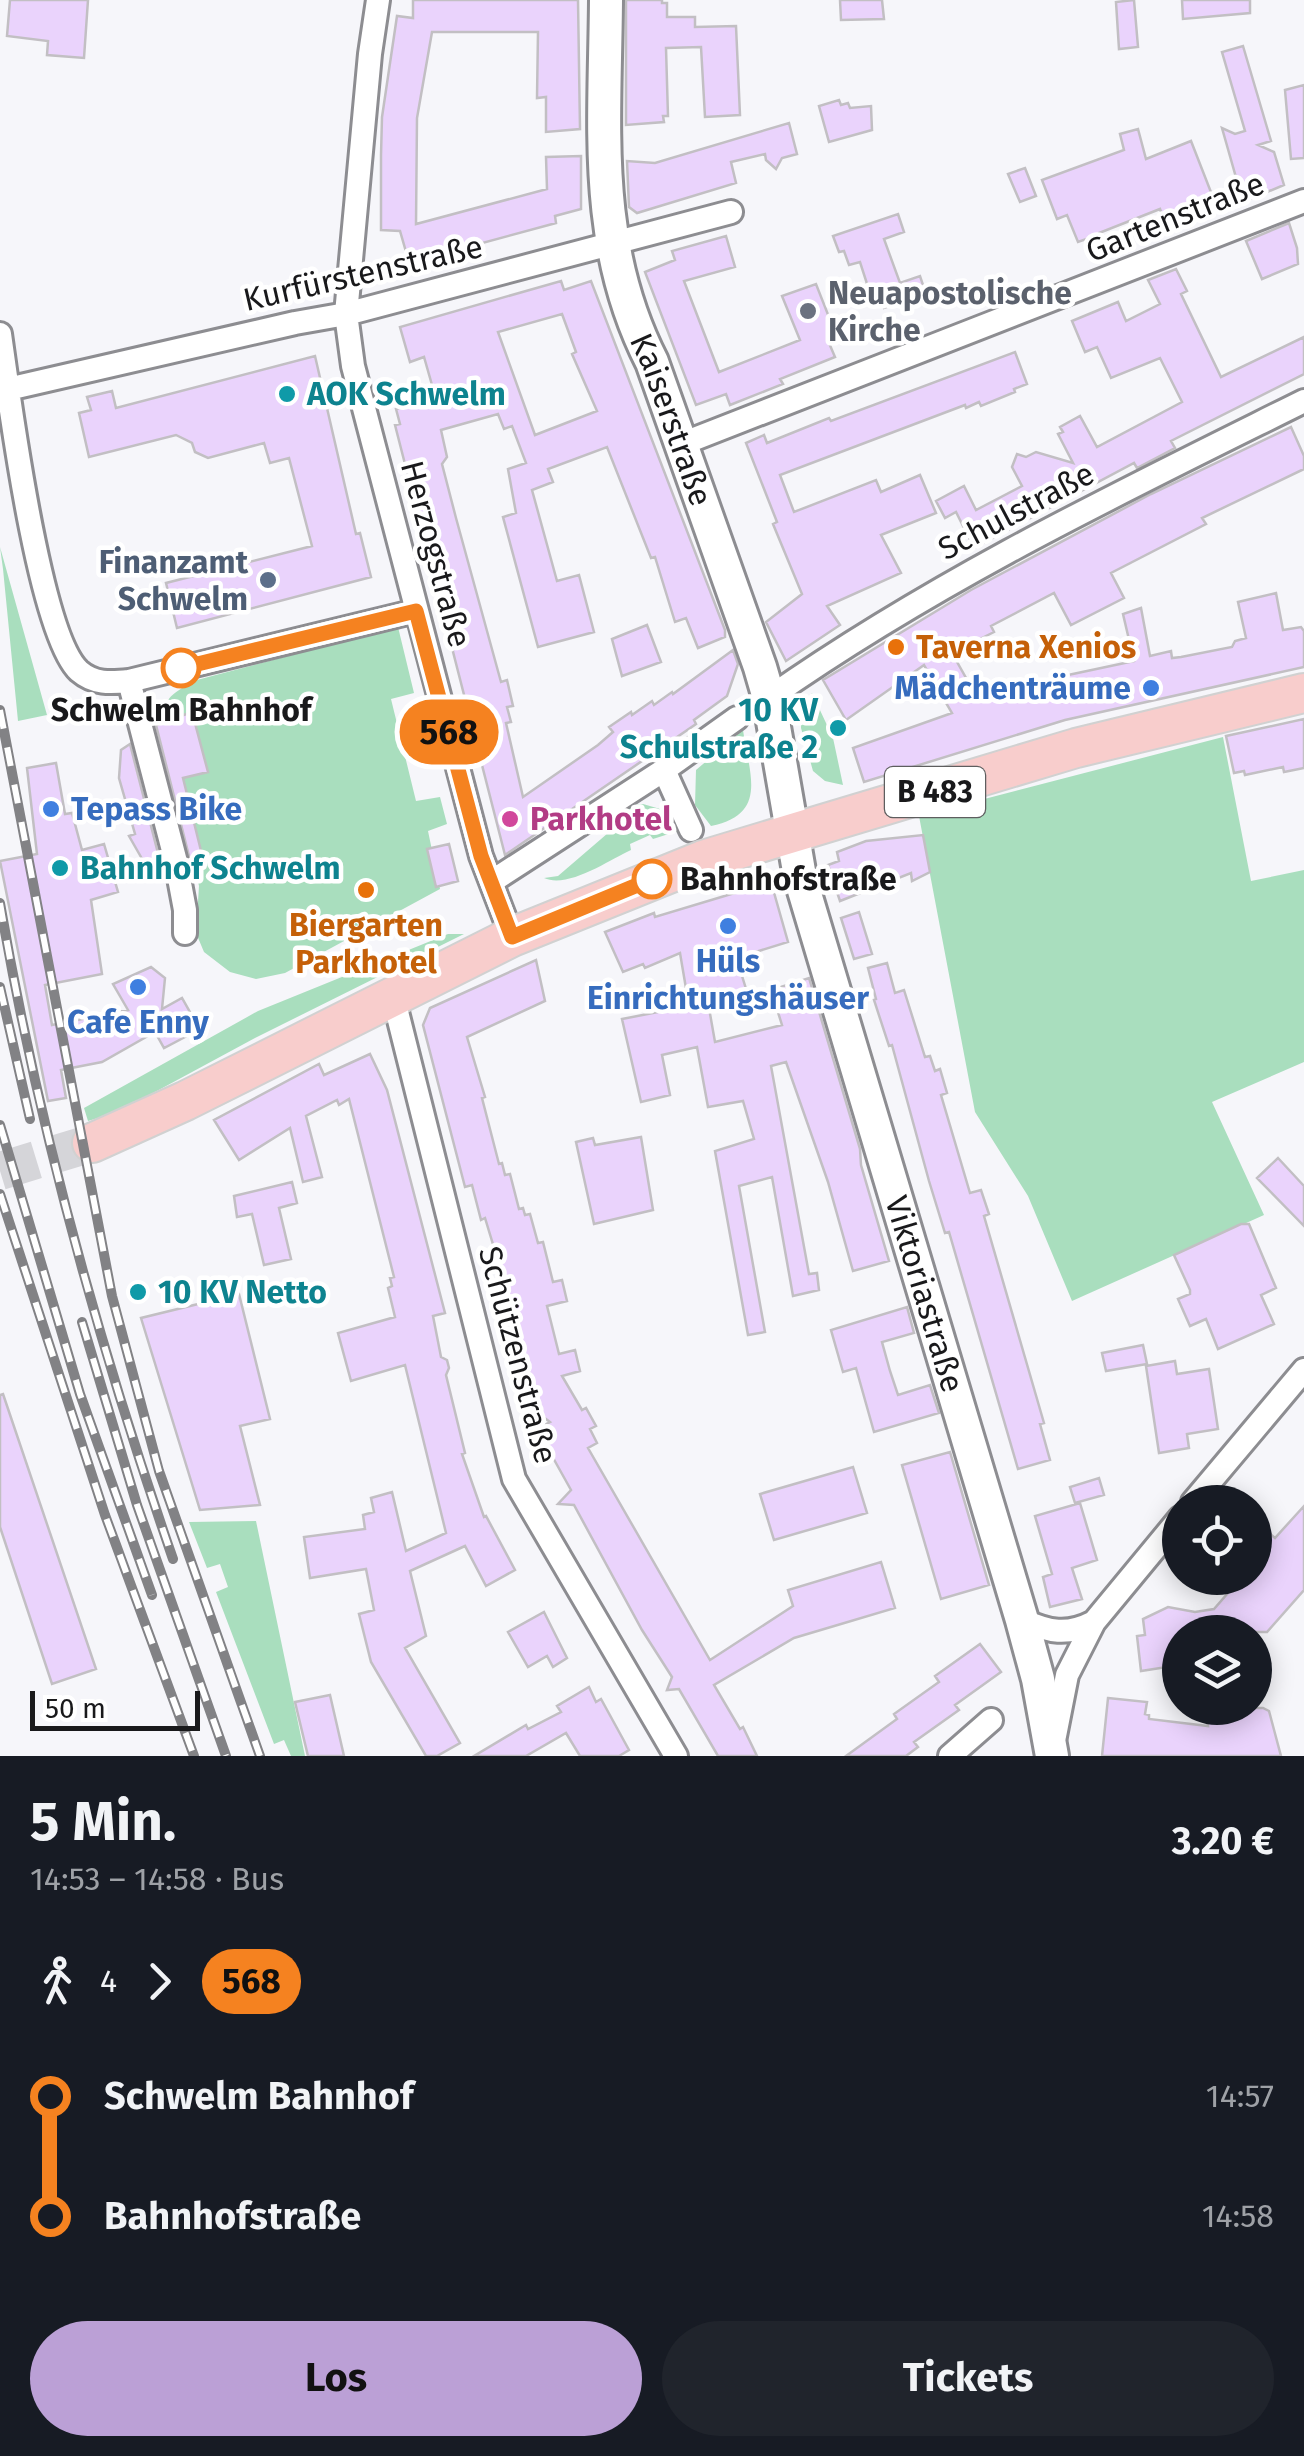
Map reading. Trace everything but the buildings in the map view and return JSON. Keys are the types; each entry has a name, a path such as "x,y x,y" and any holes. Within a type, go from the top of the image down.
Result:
{"main road":[{"name":"Kaiserstraße","path":"606,0 606,213 618,277 638,336 652,362 769,698 792,834"},
{"name":"B 483","path":"92,1144 512,937 703,860 1076,748 1304,693"},
{"name":"Viktoriastraße","path":"792,834 800,878 1022,1620 1045,1708 1052,1754"}],"street":[{"name":"Herzogstraße","path":"378,0 346,314 353,366 490,882 512,937"},
{"name":"Gartenstraße","path":"679,445 1304,201"},
{"name":"Kurfürstenstraße","path":"8,390 346,314 730,212"},
{"path":"0,334 25,500 63,648 75,668 90,680 130,681 416,611"},
{"name":"Schulstraße","path":"769,698 952,580 1304,401"},
{"path":"130,681 176,862 185,910 184,932"},
{"path":"490,882 664,770 736,718"},
{"path":"664,770 691,830"},
{"name":"Schützenstraße","path":"393,996 514,1479 676,1756"},
{"path":"1207,1485 1304,1370"},
{"path":"1052,1754 1067,1676 1094,1622 1162,1540"},
{"path":"1022,1620 1057,1632 1074,1632 1094,1622"},
{"path":"950,1756 991,1720"}],"green space":[{"path":"0,547 47,715 18,721 3,569"},
{"path":"398,627 414,693 391,699 416,801 440,797 447,824 428,831 440,889 285,973 256,979 230,972 204,952 196,933 199,886 164,724 167,702 193,681"},
{"path":"812,693 833,738 843,785 825,781 813,771 801,728 801,712"},
{"path":"743,730 751,777 748,802 729,820 711,826 695,805 696,770"},
{"path":"1223,737 1251,881 1304,870 1304,1062 1212,1102 1264,1215 1072,1301 1028,1196 975,1112 919,816"},
{"path":"643,804 667,811 678,831 653,839 650,835 630,844 631,850 576,877 544,878 558,876 622,821 615,810"},
{"path":"448,934 464,934 255,1038 118,1112 88,1121 84,1108 258,1011"},
{"path":"256,1521 305,1756 291,1756 284,1740 274,1744 216,1592 228,1587 220,1564 207,1568 189,1522"}],"tunnel":[{"path":"0,1171 92,1143"}],"railway":[{"path":"0,710 112,1296 159,1471 260,1756"},
{"path":"0,903 33,1070 73,1235 120,1398 173,1559"},
{"path":"0,987 30,1119"},
{"path":"0,1125 80,1394 152,1595"},
{"path":"0,1194 105,1515 194,1756"},
{"path":"82,1322 137,1505 226,1756"}],"bus line":[{"name":"568","path":"181,668 416,611 481,856 512,937 652,879"}],"place":[{"name":"Neuapostolische Kirche","path":"808,311"},
{"name":"AOK Schwelm","path":"287,394"},
{"name":"Finanzamt Schwelm","path":"268,580"},
{"name":"Taverna Xenios","path":"896,647"},
{"name":"Schwelm Bahnhof","path":"181,668"},
{"name":"Mädchenträume","path":"1151,688"},
{"name":"10 KV Schulstraße 2","path":"838,728"},
{"name":"Tepass Bike","path":"51,809"},
{"name":"Parkhotel","path":"510,819"},
{"name":"Bahnhof Schwelm","path":"60,868"},
{"name":"Bahnhofstraße","path":"652,879"},
{"name":"Biergarten Parkhotel","path":"366,890"},
{"name":"Hüls Einrichtungshäuser","path":"728,926"},
{"name":"Cafe Enny","path":"138,987"},
{"name":"10 KV Netto","path":"138,1292"}]}
